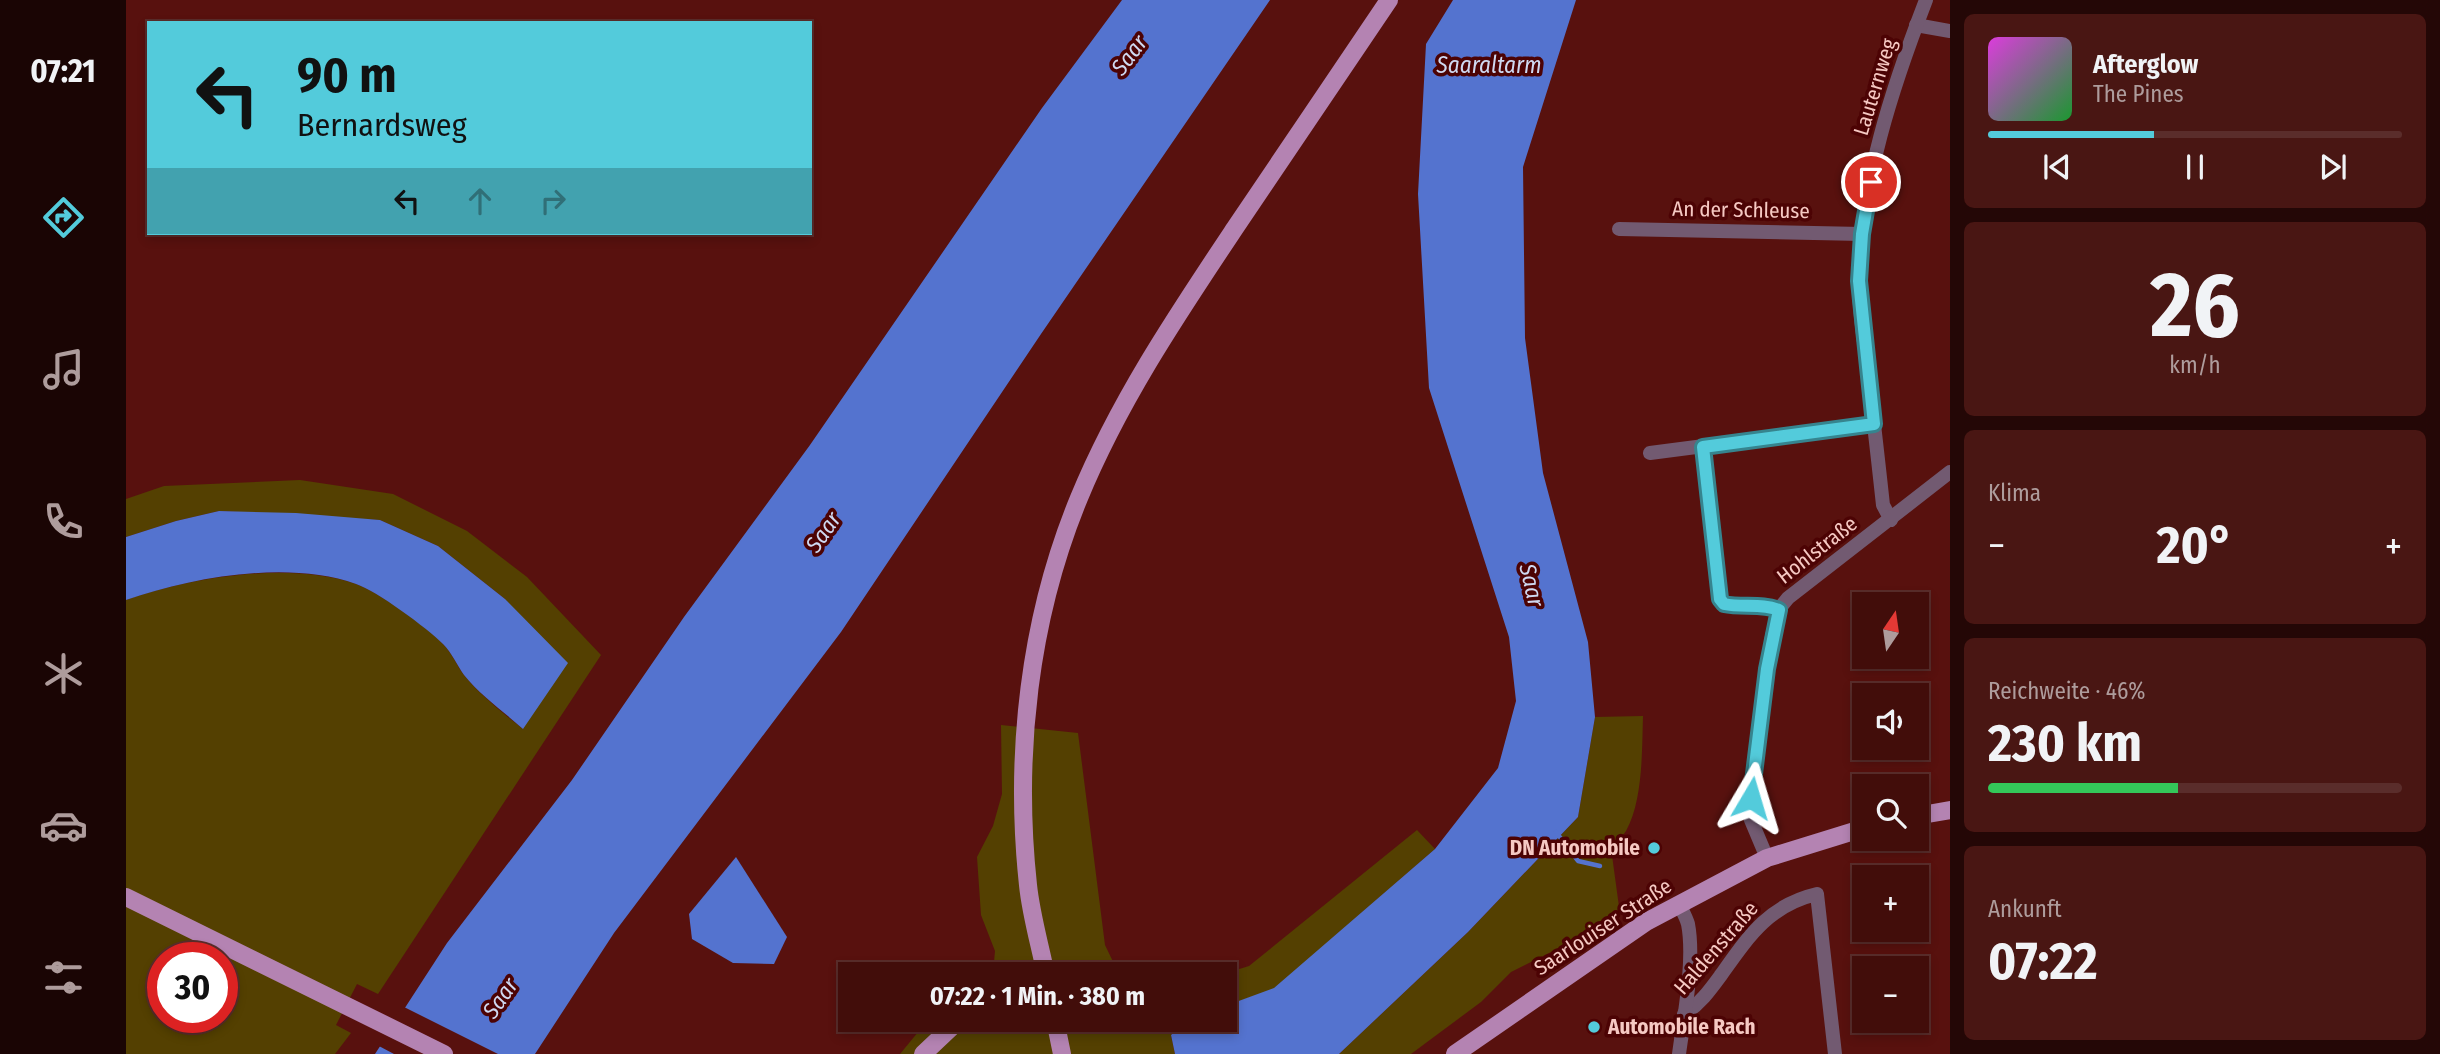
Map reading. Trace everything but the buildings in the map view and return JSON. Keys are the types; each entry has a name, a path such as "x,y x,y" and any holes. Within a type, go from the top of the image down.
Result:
{"main road":[{"path":"1043,962 1028,887 1023,784 1025,727 1045,604 1078,499 1105,438 1155,349 1389,0"},
{"path":"1929,814 1950,810"},
{"name":"Saarlouiser Straße","path":"1455,1054 1646,922 1767,858 1852,831"},
{"path":"126,897 444,1054"},
{"path":"923,1054 946,1032"},
{"path":"1057,1032 1062,1054"}],"street":[{"name":"Lauternweg","path":"1891,520 1883,505 1860,307 1862,234 1880,141 1926,0"},
{"path":"1916,26 1950,31"},
{"name":"An der Schleuse","path":"1619,229 1862,234"},
{"path":"1650,453 1874,424"},
{"path":"1703,447 1720,599 1724,604 1732,606 1766,606 1779,610"},
{"name":"Hohlstraße","path":"1767,858 1751,820 1751,798 1767,669 1779,610 1788,598 1950,472"},
{"name":"Haldenstraße","path":"1685,1014 1704,998 1745,941 1765,920 1783,905 1817,894 1835,1054"},
{"name":"Haldenstraße","path":"1679,904 1688,921 1690,939 1685,1014 1679,1054"}],"shaded area":[{"path":"300,480 393,494 467,531 527,577 601,655 378,994 357,984 336,1025 351,1033 335,1054 126,1054 126,600 180,585 241,575 301,574 330,577 356,584 389,602 436,637 476,689 523,729 505,599 438,546 380,520 219,511 126,537 126,499 164,486"},
{"path":"1643,716 1636,805 1626,831 1611,848 1620,914 1609,923 1511,972 1481,1002 1411,1054 1339,1054 1468,932 1578,817 1595,717"},
{"path":"1001,725 1078,733 1105,945 1113,962 994,962 995,951 981,915 977,857 993,826 1002,794"},
{"path":"1417,830 1435,849 1274,989 1237,1002 1237,970 1249,966"},
{"path":"918,1032 1174,1032 1171,1035 1175,1054 900,1054"}],"water":[{"name":"Saar","path":"1122,0 1270,0 841,632 614,933 535,1054 375,1054 447,943 572,780 684,617 810,445 1042,108"},
{"name":"Saaraltarm","path":"1453,0 1576,0 1523,167 1525,338 1543,473 1588,642 1595,717 1578,817 1468,932 1339,1054 1175,1054 1171,1035 1174,1032 1237,1032 1237,1002 1274,988 1435,849 1498,768 1516,701 1509,637 1429,388 1418,194 1426,44"},
{"path":"219,511 296,513 380,520 438,546 505,599 568,663 523,729 470,682 436,637 389,602 356,584 301,573 241,574 181,584 126,600 126,537"},
{"path":"736,857 787,937 774,964 733,963 692,939 689,914"}],"pier":[{"path":"402,1006 498,1054 394,1054 377,1045"}],"waterway":[{"path":"1556,832 1578,861 1600,866"}],"place":[{"name":"DN Automobile","path":"1654,848"},
{"name":"Automobile Rach","path":"1594,1027"}],"route":[{"path":"1751,798 1767,669 1779,610 1766,606 1732,606 1724,604 1720,599 1703,447 1874,424 1859,281 1862,234 1871,182"}]}
